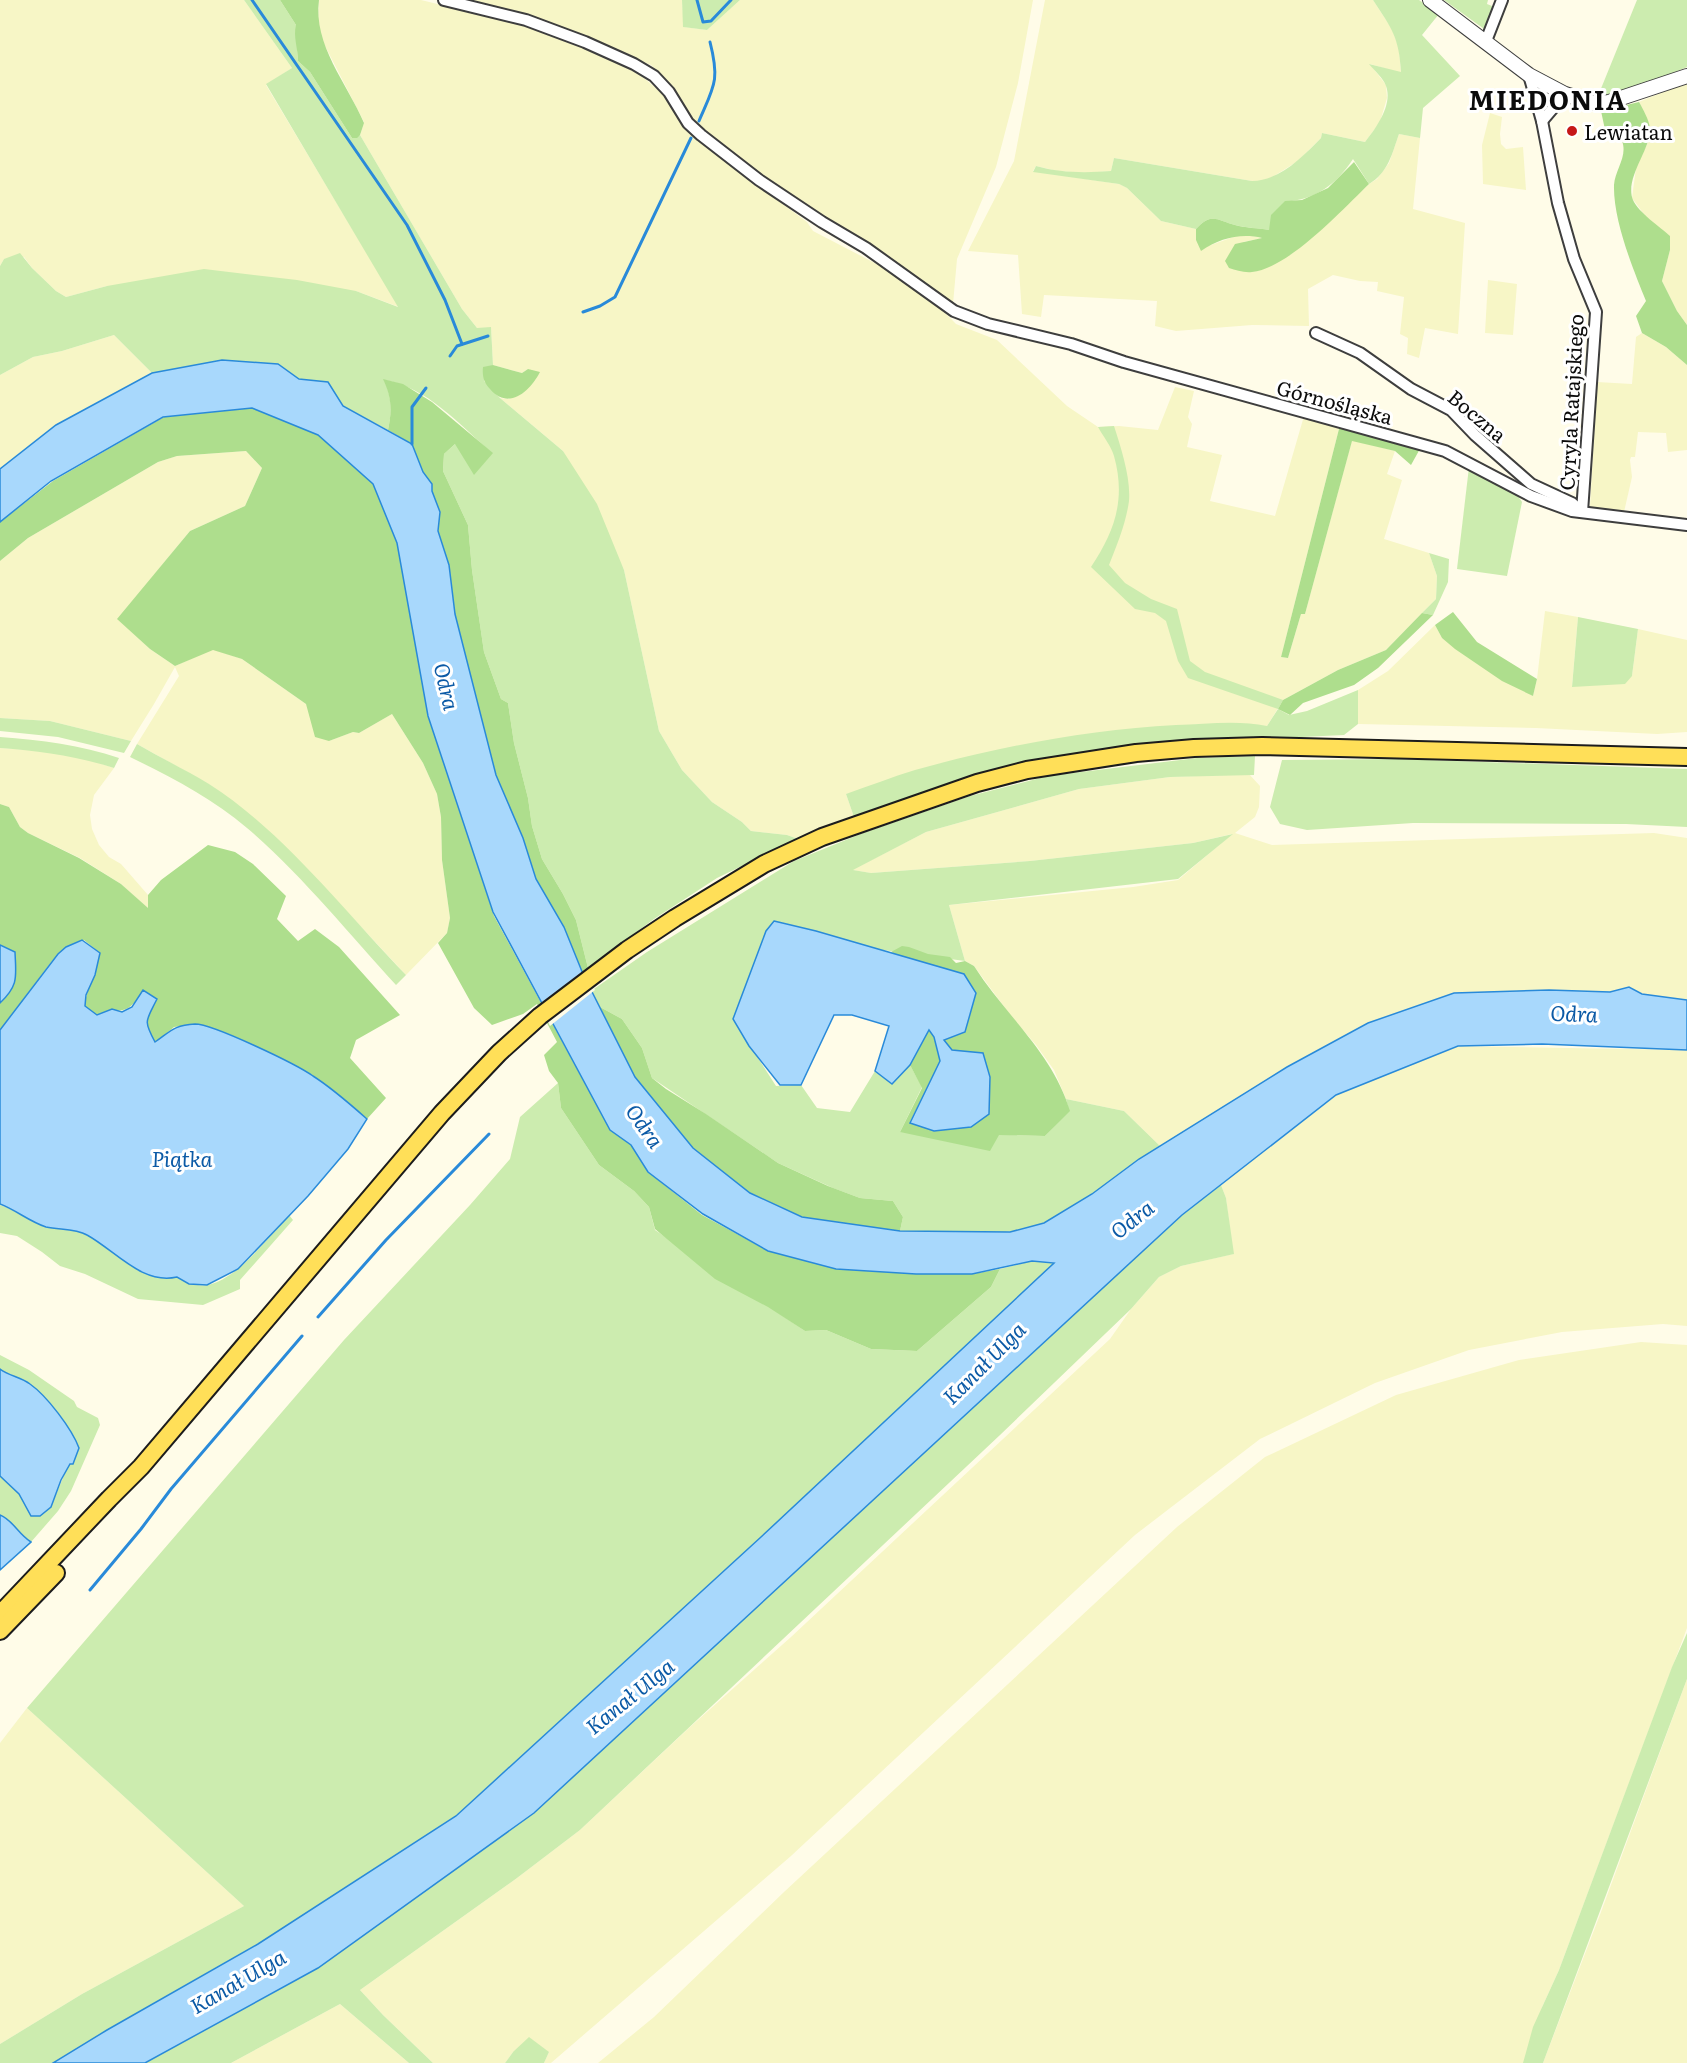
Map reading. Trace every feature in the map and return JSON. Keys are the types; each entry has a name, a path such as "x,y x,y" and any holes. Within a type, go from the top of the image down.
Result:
{"main road":[{"path":"0,1614 141,1467 442,1113 499,1053 540,1016 627,950 764,864 822,837 976,783 1027,770 1136,753 1262,746 1687,757"},
{"path":"0,1630 73,1555 117,1503 141,1467"}],"street":[{"name":"Górnośląska","path":"444,0 526,20 585,42 634,64 654,76 669,92 688,123 759,180 866,248 954,311 988,324 1071,344 1124,362 1445,451 1531,496 1572,511 1687,525"},
{"path":"1430,0 1529,75 1565,94 1594,103 1610,102 1687,76"},
{"path":"1486,41 1502,0"},
{"name":"Cyryla Ratajskiego","path":"1529,75 1542,122 1558,203 1574,259 1596,312 1582,512"},
{"path":"1542,122 1565,94"},
{"name":"Boczna","path":"1316,333 1360,353 1411,389 1451,410 1475,435 1531,484 1572,503 1582,512"}],"green space":[{"path":"0,0 244,0 292,68 266,85 399,307 356,291 107,286 66,297 56,291 24,257 4,259 0,266"},
{"path":"244,0 280,0 296,25 298,61 310,72 352,138 360,135 462,309 477,328 491,327 493,365 484,381 500,398 563,451 597,504 624,570 659,731 682,770 712,802 742,822 751,831 787,835 798,839 717,878 654,919 588,968 576,920 542,859 532,826 508,703 501,699 484,652 468,525 443,471 444,454 455,444 492,453 442,409 414,390 399,384 384,380 389,393 390,405 388,430 343,406 328,382 299,379 278,364 222,360 152,373 114,335 62,351 33,357 0,375 0,266 4,259 20,253 56,291 66,297 107,286 204,269 297,280 356,291 398,307 266,84 292,68"},
{"path":"280,0 319,0 321,33 326,48 364,123 357,138 352,138 310,72 298,61 296,25"},
{"path":"319,0 421,0 519,24 616,61 644,78 665,96 685,128 714,153 807,222 813,231 919,286 956,324 997,340 1067,406 1098,427 1119,426 1158,430 1175,387 1194,391 1188,417 1192,424 1187,447 1222,455 1210,501 1275,516 1304,416 1340,425 1281,657 1288,658 1301,614 1305,614 1352,440 1395,451 1387,474 1402,480 1384,539 1429,553 1437,576 1436,599 1386,650 1338,670 1283,700 1267,726 1198,724 846,794 854,817 798,839 787,835 751,831 742,822 712,802 682,770 659,731 624,570 563,451 500,398 510,399 528,369 522,373 493,365 491,328 477,328 462,309 360,135 364,122 323,42 318,23"},
{"path":"465,0 682,0 684,27 707,30 740,0 1033,0 1018,83 996,167 957,259 953,304 759,176 702,131 685,111 665,78 651,65 522,14"},
{"path":"682,0 740,0 707,30 683,27"},
{"path":"1045,0 1373,0 1392,29 1399,48 1401,73 1370,64 1386,85 1387,98 1380,122 1365,142 1322,133 1321,138 1298,161 1266,181 1252,181 1114,158 1111,171 1086,173 1057,171 1036,166 1033,171 1119,184 1127,188 1161,221 1196,229 1196,240 1208,246 1239,235 1252,236 1263,238 1243,242 1290,255 1377,179 1389,163 1399,134 1420,138 1413,209 1465,223 1458,334 1425,328 1419,358 1407,354 1408,338 1400,334 1404,297 1377,291 1378,282 1333,275 1308,289 1309,326 1252,325 1176,331 1155,326 1157,301 1044,295 1041,317 1022,314 1018,255 968,251 1014,161"},
{"path":"1373,0 1419,0 1439,14 1422,35 1460,76 1423,108 1420,138 1399,134 1385,169 1369,184 1353,159 1340,176 1324,189 1306,198 1285,202 1269,230 1239,226 1214,219 1206,220 1196,229 1161,221 1127,188 1119,184 1033,172 1036,166 1073,172 1111,171 1114,158 1252,181 1263,180 1282,172 1306,153 1321,138 1322,133 1365,142 1382,116 1388,93 1385,83 1369,64 1401,72 1396,41"},
{"path":"1444,0 1488,0 1487,4 1497,8 1487,31"},
{"path":"1637,0 1687,0 1687,67 1604,96 1600,91"},
{"path":"1687,82 1687,325 1662,281 1670,250 1632,198 1636,168 1648,142 1650,127 1639,102"},
{"path":"1639,102 1650,128 1647,145 1635,173 1631,191 1633,200 1639,209 1670,236 1670,250 1662,281 1687,325 1687,365 1666,347 1642,333 1636,316 1646,301 1625,244 1617,213 1614,185 1623,147 1622,141 1607,139 1601,111"},
{"path":"1490,113 1502,117 1501,144 1506,149 1523,147 1526,190 1483,184 1482,145"},
{"path":"1354,162 1369,184 1314,236 1282,260 1267,268 1252,272 1229,268 1225,261 1235,244 1262,238 1246,236 1216,243 1201,251 1196,240 1196,229 1206,220 1214,219 1239,226 1269,230 1271,215 1285,201 1302,200 1328,188"},
{"path":"1488,280 1517,284 1513,335 1485,333"},
{"path":"1642,333 1666,347 1687,365 1687,450 1668,452 1666,433 1638,432 1635,457 1631,457 1630,460 1632,477 1624,512 1590,507 1597,382 1632,384 1636,337"},
{"path":"114,335 152,373 56,425 0,469 0,375 33,357 62,351"},
{"path":"493,365 522,373 528,369 540,372 525,392 512,398 504,398 490,389 484,379 483,367"},
{"path":"383,379 403,384 432,402 493,453 474,475 455,444 444,454 443,471 468,525 484,652 501,699 508,703 532,826 542,859 576,920 588,968 583,974 564,927 536,879 523,838 496,775 455,614 449,565 438,531 440,512 432,491 432,484 423,472 412,444 388,430 390,404"},
{"path":"252,408 318,435 374,484 398,545 448,775 494,916 610,1130 631,1145 648,1172 702,1215 768,1251 836,1269 916,1274 972,1274 1000,1269 991,1287 917,1351 871,1349 826,1330 805,1331 768,1307 715,1279 655,1229 649,1207 634,1191 599,1165 561,1108 558,1083 549,1071 544,1055 557,1042 537,1004 523,1014 492,1025 474,1008 438,943 447,933 450,918 442,860 441,817 437,794 423,763 392,714 359,733 353,732 329,741 315,737 306,704 242,659 213,650 175,666 150,649 117,619 190,531 245,506 262,468 246,451 177,456 158,462 28,538 0,561 0,522 53,481 164,417"},
{"path":"1340,425 1421,447 1411,465 1395,451 1352,441 1305,614 1301,614 1288,658 1281,657"},
{"path":"1114,426 1127,473 1129,501 1109,565 1125,583 1151,599 1177,609 1190,661 1205,672 1283,700 1278,709 1188,678 1178,661 1166,621 1155,613 1135,609 1091,567 1106,541 1116,514 1119,486 1114,456 1098,427"},
{"path":"246,451 262,468 245,506 190,531 118,619 150,649 175,666 213,649 242,659 306,704 329,741 353,732 359,733 392,714 423,763 437,794 441,817 442,860 450,918 447,933 406,975 322,885 256,820 210,785 137,744 179,676 175,667 131,741 50,721 0,718 0,561 28,538 158,462 177,456"},
{"path":"1469,467 1515,492 1522,502 1507,576 1457,569"},
{"path":"1429,553 1449,559 1448,582 1433,615 1422,613 1436,599 1437,576"},
{"path":"1545,611 1578,617 1572,686 1632,676 1638,629 1687,640 1687,732 1657,734 1536,728 1358,724 1358,690 1388,671 1435,625 1442,638 1533,696"},
{"path":"1453,612 1477,642 1537,679 1533,696 1502,681 1442,638 1435,625"},
{"path":"1422,613 1433,615 1378,668 1354,685 1303,703 1290,715 1278,709 1283,700 1338,670 1386,650"},
{"path":"1578,617 1638,629 1632,676 1625,684 1572,687"},
{"path":"1358,690 1358,724 1344,735 1131,745 1019,764 854,817 846,794 915,770 1045,740 1143,727 1234,723 1267,726 1278,709 1289,715 1307,711"},
{"path":"0,718 50,721 131,741 124,753 58,737 0,731"},
{"path":"0,737 61,744 119,758 114,768 86,760 0,748"},
{"path":"137,744 209,784 262,825 312,873 406,975 396,985 286,864 234,817 191,789 130,757"},
{"path":"0,748 46,751 87,759 114,768 94,795 90,815 92,829 99,845 109,857 121,864 148,895 148,909 121,884 80,858 20,827 9,807 0,804"},
{"path":"1255,756 1254,775 1170,777 1079,789 926,832 853,870 871,873 1030,861 1193,843 1233,834 1178,879 949,905 965,961 868,948 816,931 775,921 733,1019 776,1086 801,1085 817,1108 850,1112 875,1071 892,1084 910,1065 922,1087 900,1132 1045,1136 1069,1111 1066,1099 1124,1111 1160,1146 1075,1206 1031,1228 995,1233 900,1231 903,1217 893,1201 860,1198 778,1163 652,1078 642,1048 622,1019 600,1007 591,991 647,952 794,861 863,833 970,796 1048,776 1197,758"},
{"path":"1398,759 1687,769 1687,827 1626,824 1413,823 1307,830 1280,824 1270,807 1282,760"},
{"path":"1249,774 1260,786 1259,807 1255,817 1235,833 1272,845 1654,833 1687,838 1687,1000 1642,994 1624,988 1610,992 1549,990 1368,1023 1287,1067 1160,1146 1124,1111 1066,1099 1054,1070 1036,1045 974,966 965,961 949,905 1133,887 1178,880 1232,834 1193,843 1030,861 871,873 852,870 926,832 1079,789 1170,777"},
{"path":"0,804 9,807 20,827 28,833 79,858 121,884 148,908 148,895 161,880 208,845 235,852 253,864 286,896 277,919 298,941 315,929 339,947 400,1015 356,1040 350,1058 386,1098 367,1119 312,1075 238,1038 197,1024 174,1027 155,1043 147,1029 143,991 127,1009 96,1015 84,1006 100,953 84,940 66,947 52,961 0,1030"},
{"path":"902,946 928,954 950,957 956,963 965,961 974,966 1027,1035 1052,1071 1070,1111 1045,1136 999,1135 990,1151 900,1132 922,1088 910,1065 929,1029 934,1037 940,1061 910,1122 983,1053 951,1050 943,1040 965,1032 976,993 891,952"},
{"path":"600,1007 622,1019 642,1048 652,1078 666,1089 778,1163 860,1198 893,1201 903,1217 900,1231 802,1217 750,1193 693,1148 635,1077"},
{"path":"1458,1046 1687,1050 1687,1326 1663,1324 1562,1332 1469,1350 1375,1383 1260,1439 1135,1535 791,1856 551,2063 544,2063 549,2052 513,2052 505,2063 433,2063 360,1990 580,1830 791,1637 1110,1339 1131,1309 1159,1277 1181,1266 1233,1254 1226,1198 1221,1185 1336,1095"},
{"path":"558,1083 561,1108 599,1165 634,1191 649,1207 655,1230 805,1331 826,1330 871,1349 917,1351 991,1287 1000,1269 1032,1261 1054,1263 761,1537 456,1816 258,1944 53,2063 0,2063 0,2044 82,1994 244,1906 27,1708 344,1340 510,1159 520,1117"},
{"path":"1221,1185 1226,1198 1234,1254 1181,1266 1159,1277 1131,1309 1000,1435 580,1830 360,1990 433,2063 409,2063 340,2004 231,2063 145,2063 318,1968 534,1813 1182,1215"},
{"path":"0,1205 40,1224 87,1235 130,1264 154,1275 166,1278 177,1277 200,1285 220,1281 231,1274 252,1256 289,1215 293,1220 240,1280 240,1289 203,1305 138,1299 85,1274 60,1266 17,1236 0,1233"},
{"path":"1641,1342 1687,1345 1687,1628 1559,1970 1543,2005 1524,2063 598,2063 654,2017 784,1892 1177,1527 1265,1457 1396,1395 1519,1360"},
{"path":"0,1355 29,1370 74,1401 77,1407 98,1418 100,1425 71,1491 58,1511 31,1542 0,1515 0,1476 19,1494 31,1516 51,1507 76,1441 44,1396 26,1382 0,1369"},
{"path":"1687,1633 1687,1679 1543,2063 1523,2063 1533,2027 1559,1970 1672,1667"},
{"path":"1687,1679 1687,2063 1543,2063 1601,1912"},
{"path":"27,1708 244,1906 82,1994 0,2044 0,1743"},
{"path":"340,2004 409,2063 231,2063"},
{"path":"529,2037 549,2052 544,2063 505,2063 513,2052"}],"water":[{"path":"222,360 278,364 299,379 328,382 343,406 412,444 423,472 432,484 432,491 440,512 438,531 449,565 455,614 496,775 523,838 536,879 564,927 583,974 635,1077 693,1148 750,1193 802,1217 900,1231 1010,1232 1044,1223 1092,1194 1139,1159 1287,1067 1368,1023 1454,993 1549,990 1610,992 1629,987 1642,994 1687,1000 1687,1050 1542,1044 1458,1046 1336,1095 1182,1215 534,1813 318,1968 145,2063 53,2063 258,1944 456,1816 761,1537 1054,1263 1032,1261 972,1274 916,1274 836,1269 768,1251 703,1214 648,1172 631,1145 610,1130 493,912 428,716 397,543 373,484 318,435 252,408 163,417 51,481 0,522 0,469 56,425 152,373"},
{"path":"774,921 964,974 976,993 965,1032 944,1040 952,1050 983,1053 990,1077 989,1114 971,1127 934,1131 910,1123 940,1061 934,1037 929,1030 910,1065 892,1084 875,1071 889,1026 852,1015 834,1015 801,1085 780,1085 749,1046 733,1019 766,931"},
{"name":"Piątka","path":"82,940 100,953 95,975 86,995 85,1006 97,1015 112,1009 122,1012 132,1007 143,990 157,999 147,1020 155,1042 173,1029 182,1026 195,1024 219,1030 304,1070 334,1091 367,1119 348,1149 308,1196 238,1269 207,1285 189,1284 177,1277 152,1276 130,1265 82,1233 46,1227 0,1204 0,1030 58,954 66,947"},
{"path":"0,945 15,952 16,968 13,986 0,1003"},
{"path":"0,1369 26,1382 44,1396 65,1423 79,1448 73,1464 70,1464 61,1480 51,1507 40,1516 31,1516 19,1494 0,1476"},
{"path":"0,1515 31,1542 0,1570"}],"pier":[{"path":"586,974 595,990 550,1026 542,1010"}],"waterway":[{"path":"252,0 407,225 445,300 462,344"},
{"path":"697,0 703,22 711,21 731,0"},
{"path":"699,121 714,83 715,66 710,42"},
{"path":"583,312 615,297 691,138"},
{"path":"450,356 457,346 488,336"},
{"path":"412,444 412,407 426,388"},
{"path":"318,1317 386,1240 489,1134"},
{"path":"90,1590 171,1489 302,1336"}],"place":[{"name":"Lewiatan","path":"1572,131"}],"district":[{"name":"MIEDONIA","path":"1548,98"}],"water label":[{"name":"Odra","path":"448,686"},
{"name":"Odra","path":"1574,1012"},
{"name":"Odra","path":"646,1125"},
{"name":"Odra","path":"1131,1218"},
{"name":"Kanał Ulga","path":"983,1362"},
{"name":"Kanał Ulga","path":"629,1695"},
{"name":"Kanał Ulga","path":"237,1980"}]}
